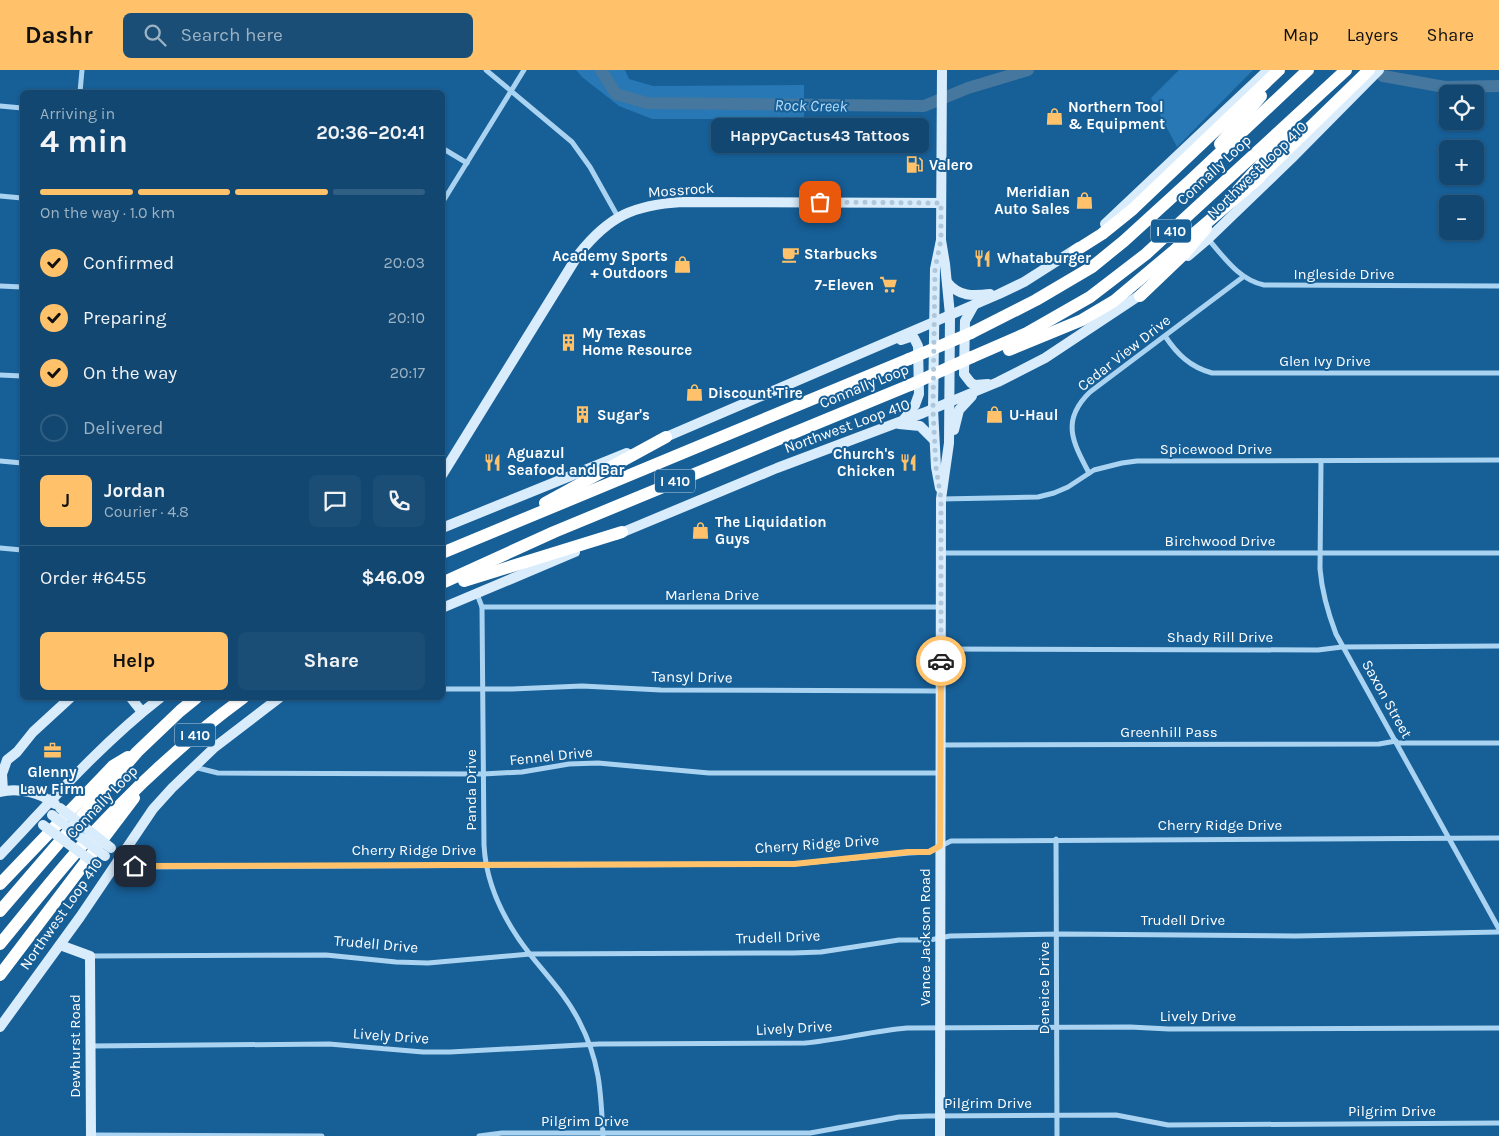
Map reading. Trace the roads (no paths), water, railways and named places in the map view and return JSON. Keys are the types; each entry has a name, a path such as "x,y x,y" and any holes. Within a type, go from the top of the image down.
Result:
{"highway":[{"path":"1075,251 1102,234 1133,209 1278,70"},
{"path":"1192,179 1283,70"},
{"name":"Connally Loop","path":"445,552 971,333 1036,300 1092,267 1124,241 1308,70"},
{"name":"Connally Loop","path":"445,582 554,532 972,360 1034,329 1090,297 1146,254 1346,70"},
{"path":"972,360 996,355 1082,320 1114,302 1259,178 1369,70"},
{"path":"1140,296 1184,254 1330,85"},
{"path":"498,529 666,437"},
{"path":"445,587 622,532"},
{"name":"Connally Loop","path":"0,912 137,752 194,700"},
{"name":"Connally Loop","path":"0,944 117,808 182,746 240,700"},
{"path":"0,884 112,766 137,752"},
{"path":"0,975 122,816 149,776"}],"main road":[{"path":"445,527 666,437 1024,282 1075,251 1128,204 1268,70"},
{"name":"Northwest Loop 410","path":"445,607 777,468 976,393 1045,358 1140,296 1208,239 1379,70"},
{"name":"Vance Jackson Road","path":"941,499 949,443 950,315 941,240 942,73"},
{"name":"Mossrock","path":"445,470 578,255 598,231 618,217 646,206 682,202 941,203"},
{"name":"Vance Jackson Road","path":"940,1136 942,553 941,499 936,467 933,410 935,269 941,240"},
{"path":"947,282 954,289 965,295 999,294"},
{"path":"974,304 965,321 964,374 966,379 976,385 998,382"},
{"path":"874,348 910,337 914,338 918,346 919,394 910,413 898,423"},
{"path":"949,443 959,410 976,393"},
{"path":"898,423 920,426 934,440"},
{"path":"4,791 9,771 17,752 33,732 68,700"},
{"path":"133,700 142,712"},
{"path":"0,855 47,804 142,712 157,700"},
{"name":"Northwest Loop 410","path":"0,1027 60,945 153,809 215,747 276,700"},
{"path":"4,791 3,758 17,752"},
{"name":"Cherry Ridge Drive","path":"4,791 33,794 118,859"},
{"path":"24,829 34,825 43,825 97,865 100,876 98,890"},
{"name":"Trudell Drive","path":"60,945 90,956"},
{"name":"Dewhurst Road","path":"90,956 91,1136"}],"street":[{"path":"80,90 82,70"},
{"path":"486,70 572,142 590,168 618,217"},
{"path":"445,198 524,70"},
{"path":"0,106 20,108"},
{"path":"445,150 467,163"},
{"path":"0,196 20,198"},
{"name":"Ingleside Drive","path":"1208,239 1243,277 1256,284 1272,286 1499,286"},
{"name":"Cedar View Drive","path":"1089,473 1076,450 1072,436 1072,422 1076,409 1090,392 1243,277"},
{"path":"0,286 20,288"},
{"name":"Glen Ivy Drive","path":"1164,336 1177,352 1193,366 1212,373 1499,373"},
{"path":"0,374 20,376"},
{"name":"Spicewood Drive","path":"941,499 1038,497 1054,493 1089,473 1107,466 1137,461 1499,460"},
{"path":"0,461 20,463"},
{"name":"Saxon Street","path":"1321,461 1321,584 1327,611 1336,634 1450,838 1499,931"},
{"path":"0,548 20,550"},
{"name":"Birchwood Drive","path":"942,553 1499,553"},
{"name":"Panda Drive","path":"477,594 482,606 484,845 486,864 501,909 513,930 570,1005 589,1044 598,1071 603,1135"},
{"name":"Marlena Drive","path":"482,606 941,607"},
{"name":"Shady Rill Drive","path":"941,649 1318,650 1499,646"},
{"name":"Tansyl Drive","path":"445,689 582,686 661,690 941,691"},
{"name":"Greenhill Pass","path":"941,745 1499,743"},
{"name":"Fennel Drive","path":"194,767 218,773 483,774 522,772 569,764 598,763 710,773 941,773"},
{"name":"Cherry Ridge Drive","path":"118,859 126,867 794,864 908,852 929,852 951,841 1499,838"},
{"name":"Deneice Drive","path":"1056,839 1057,1136"},
{"name":"Cherry Ridge Drive","path":"118,859 135,866"},
{"name":"Trudell Drive","path":"90,956 326,955 396,962 428,963 530,954 821,952 899,940 950,936 1056,934 1296,936 1499,931"},
{"name":"Lively Drive","path":"90,1046 329,1044 423,1052 450,1052 589,1044 805,1043 877,1030 940,1027 1130,1027 1169,1029 1499,1028"},
{"name":"Pilgrim Drive","path":"478,1136 502,1133 603,1135 810,1133 899,1117 940,1116 1122,1115 1168,1125 1499,1123"},
{"path":"91,1136 322,1136"}],"waterway":[{"name":"Rock Creek","path":"601,70 616,94 647,103 924,106 968,88 1028,70"},
{"name":"Rock Creek","path":"1383,76 1445,87 1499,86"}],"place":[{"name":"Northern Tool & Equipment","path":"1054,116"},
{"name":"Valero","path":"915,165"},
{"name":"Meridian Auto Sales","path":"1084,201"},
{"name":"HappyCactus43 Tattoos","path":"820,202"},
{"name":"Starbucks","path":"790,254"},
{"name":"Whataburger","path":"983,258"},
{"name":"Academy Sports + Outdoors","path":"682,265"},
{"name":"7-Eleven","path":"888,285"},
{"name":"My Texas Home Resource","path":"568,342"},
{"name":"Discount Tire","path":"694,393"},
{"name":"Sugar's","path":"583,415"},
{"name":"U-Haul","path":"995,415"},
{"name":"Aguazul Seafood and Bar","path":"493,462"},
{"name":"Church's Chicken","path":"909,463"},
{"name":"The Liquidation Guys","path":"701,531"},
{"name":"Glenny Law Firm","path":"52,751"}]}
